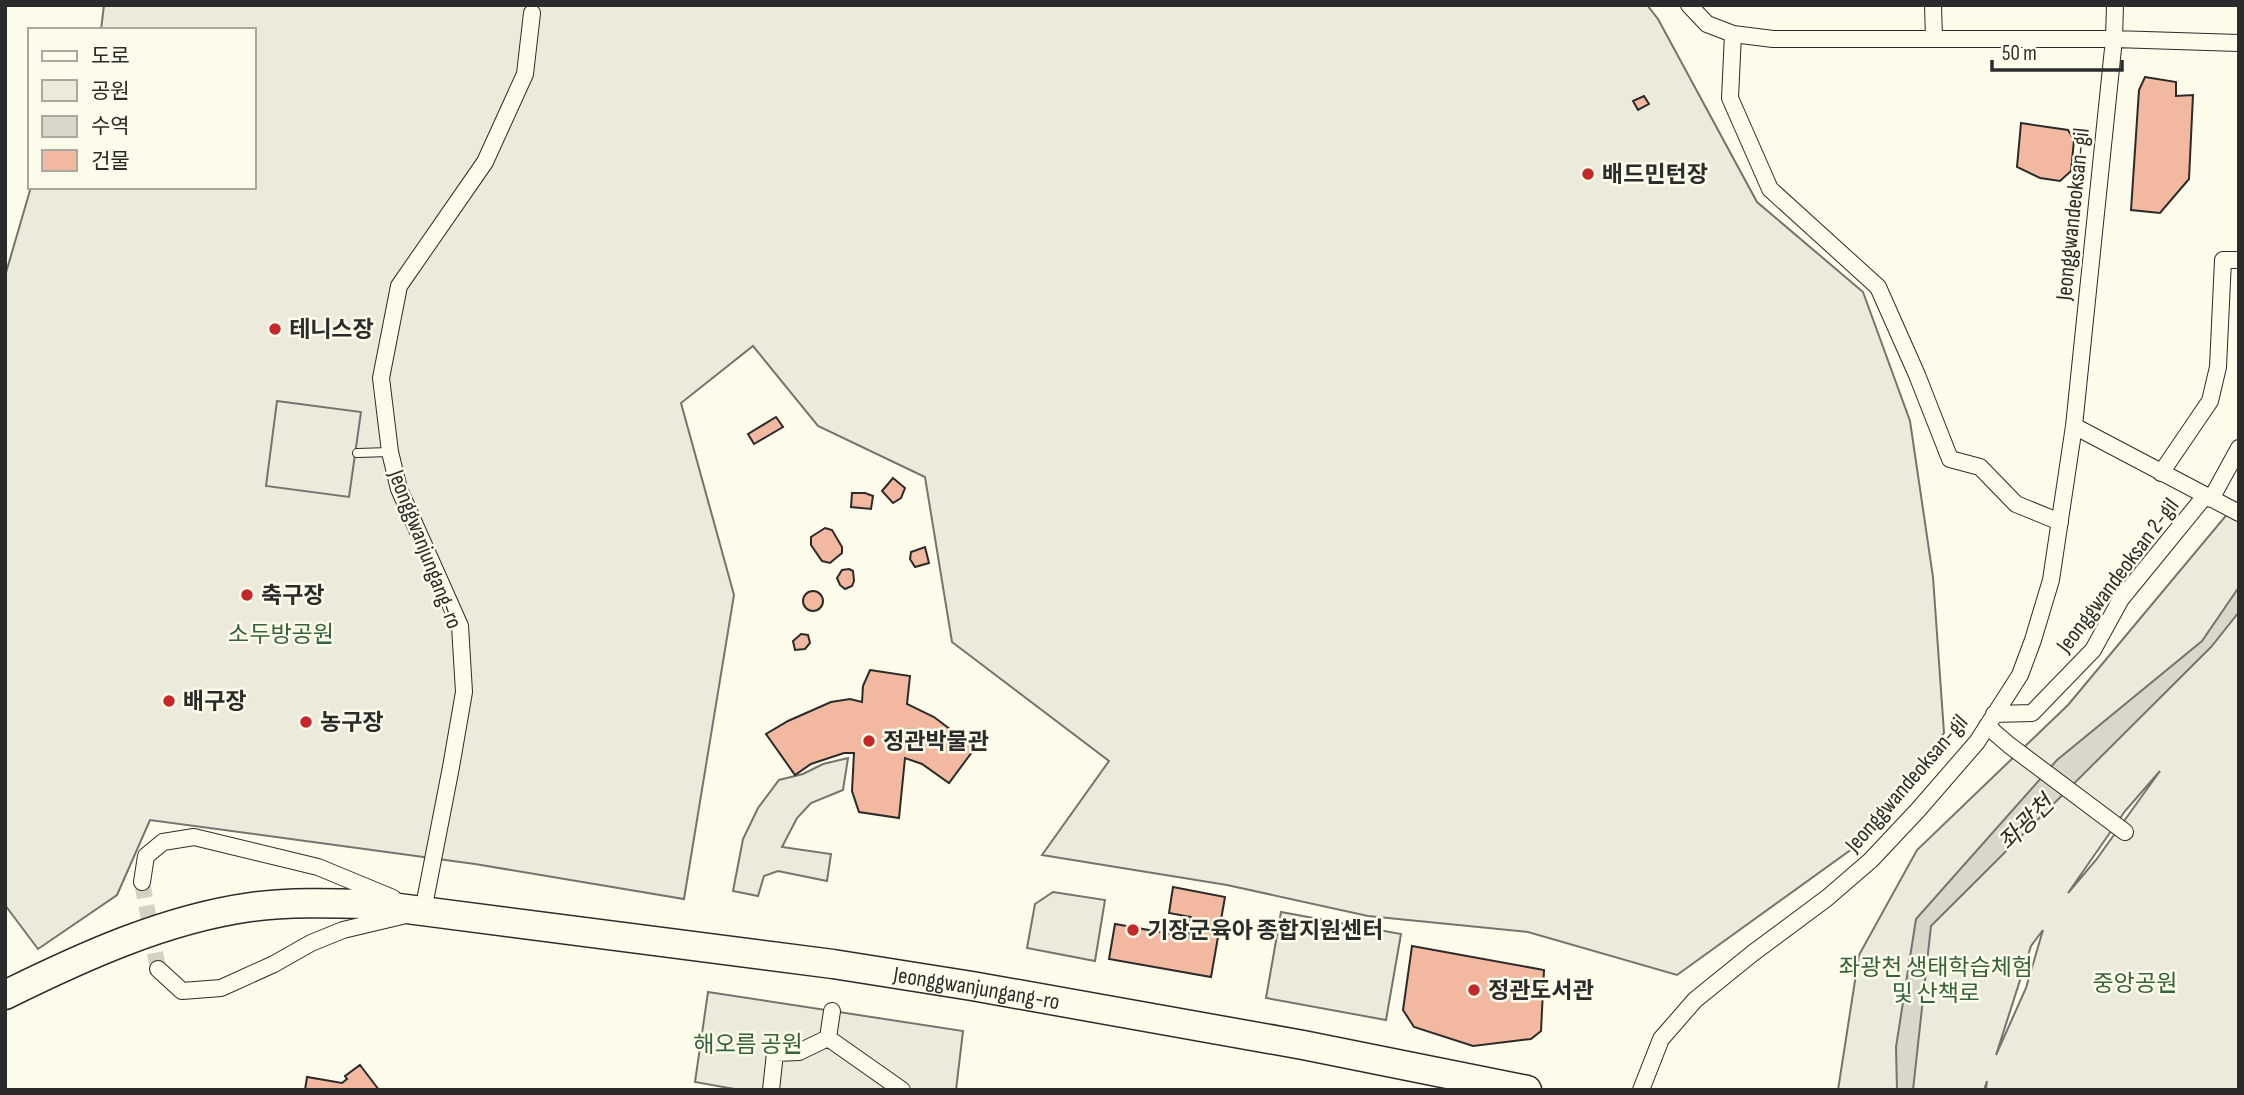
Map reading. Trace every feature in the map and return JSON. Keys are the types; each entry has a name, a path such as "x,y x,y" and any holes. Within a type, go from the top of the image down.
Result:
{"highway":[{"name":"Jeonggwanjungang-ro","path":"5,995 86,958 201,917 238,910 314,903 368,904 833,964 972,986 1303,1045 1527,1090"}],"street":[{"path":"1689,5 1707,24 1733,34 1773,39 2114,39 2239,43"},
{"path":"1933,5 1934,39"},
{"name":"Jeonggwandeoksan-gil","path":"1641,1090 1661,1039 1695,1000 1827,898 1871,860 1977,742 2020,675 2034,640 2051,580 2074,426 2114,39 2115,5"},
{"name":"Jeonggwanjungang-ro","path":"423,911 464,692 460,626 399,489 390,452 382,378 399,286 485,162 525,75 532,13"},
{"path":"1733,34 1730,98 1770,189 1878,287 1950,459 1980,467 2016,504 2060,522"},
{"name":"Jeonggwandeoksan 2-gil","path":"2161,473 2210,401 2218,368 2223,260 2239,260"},
{"name":"Jeonggwandeoksan 2-gil","path":"2074,426 2213,500"},
{"name":"Jeonggwandeoksan 2-gil","path":"1991,720 2032,713 2093,650 2121,599 2213,500 2239,448"},
{"path":"2213,500 2239,513"},
{"path":"1991,720 2009,745 2125,832"},
{"path":"142,882 146,856 163,842 194,837 318,867 423,911"},
{"path":"158,970 182,991 221,988 343,930 423,911"},
{"path":"828,1038 832,1011"},
{"path":"771,1090 775,1053 799,1052 828,1038"},
{"path":"828,1038 902,1090"}],"lane":[{"path":"357,453 390,452"}],"green space":[{"name":"소두방공원","path":"104,5 1647,5 1658,19 1757,202 1863,292 1910,421 1933,577 1944,733 1863,841 1677,975 1528,932 1368,916 1227,885 1042,855 1109,761 952,642 925,477 818,426 753,346 681,403 734,595 684,899 475,864 150,820 117,895 38,949 5,905 5,276 30,189 256,189 256,28 101,28"},
{"path":"2239,500 2239,1090 1986,1090 1987,1081 1984,1090 1838,1090 1859,955 1917,850 2068,705","holes":["2160,771 2096,860 2068,893 2125,811","2043,930 2026,988 1996,1055 2031,946"]},
{"name":"해오름 공원","path":"708,992 963,1031 956,1090 740,1090 695,1082"}],"shaded area":[{"path":"277,401 361,412 349,497 266,486"},
{"path":"848,758 843,790 811,803 797,818 782,847 831,854 827,881 778,871 764,876 758,896 733,891 743,839 758,808 779,780"},
{"path":"1053,892 1105,900 1095,961 1027,948 1035,904"},
{"path":"1281,912 1401,934 1386,1020 1266,998"}],"water":[{"name":"좌광천","path":"2239,587 2239,612 2211,647 1931,926 1913,1090 1897,1090 1896,1047 1916,919 2057,760 2202,641"}],"building":[{"path":"2145,77 2176,82 2176,96 2193,95 2189,179 2160,213 2131,210 2139,90"},
{"path":"1644,96 1649,104 1638,110 1633,101"},
{"path":"2021,123 2068,130 2074,140 2071,171 2060,181 2040,178 2017,167"},
{"path":"776,417 783,427 754,444 748,434"},
{"path":"893,478 905,488 901,498 893,503 882,491"},
{"path":"852,493 873,496 871,509 851,507"},
{"path":"825,528 832,530 842,547 842,553 830,563 822,561 811,545 811,537"},
{"path":"925,547 929,563 915,567 910,559 911,552"},
{"path":"842,570 853,571 854,581 852,586 845,589 837,578"},
{"path":"813,591 820,594 823,601 820,608 813,611 806,608 803,601 806,594"},
{"path":"801,634 808,635 810,643 805,649 795,650 793,641"},
{"name":"정관박물관","path":"870,670 910,676 907,704 934,717 975,748 949,783 922,764 905,758 899,818 859,812 852,791 854,753 844,753 811,764 795,775 766,734 831,702 850,699 862,702 863,686"},
{"name":"기장군육아 종합지원센터","path":"1173,887 1225,897 1211,977 1109,959 1115,924 1188,937 1191,917 1169,913"},
{"name":"정관도서관","path":"1412,946 1544,970 1541,1031 1531,1039 1473,1046 1414,1027 1403,1010"},
{"path":"360,1065 379,1090 305,1090 307,1077 342,1083 347,1079 345,1076"}],"tunnel":[{"path":"142,882 158,969"}],"place":[{"name":"배드민턴장","path":"1588,174"},
{"name":"테니스장","path":"275,329"},
{"name":"축구장","path":"247,595"},
{"name":"배구장","path":"169,701"},
{"name":"농구장","path":"306,722"},
{"name":"정관박물관","path":"869,741"},
{"name":"기장군육아 종합지원센터","path":"1133,930"},
{"name":"정관도서관","path":"1474,990"}],"park label":[{"name":"좌광천 생태학습체험 및 산책로","path":"1936,980"},
{"name":"중앙공원","path":"2135,983"}]}
